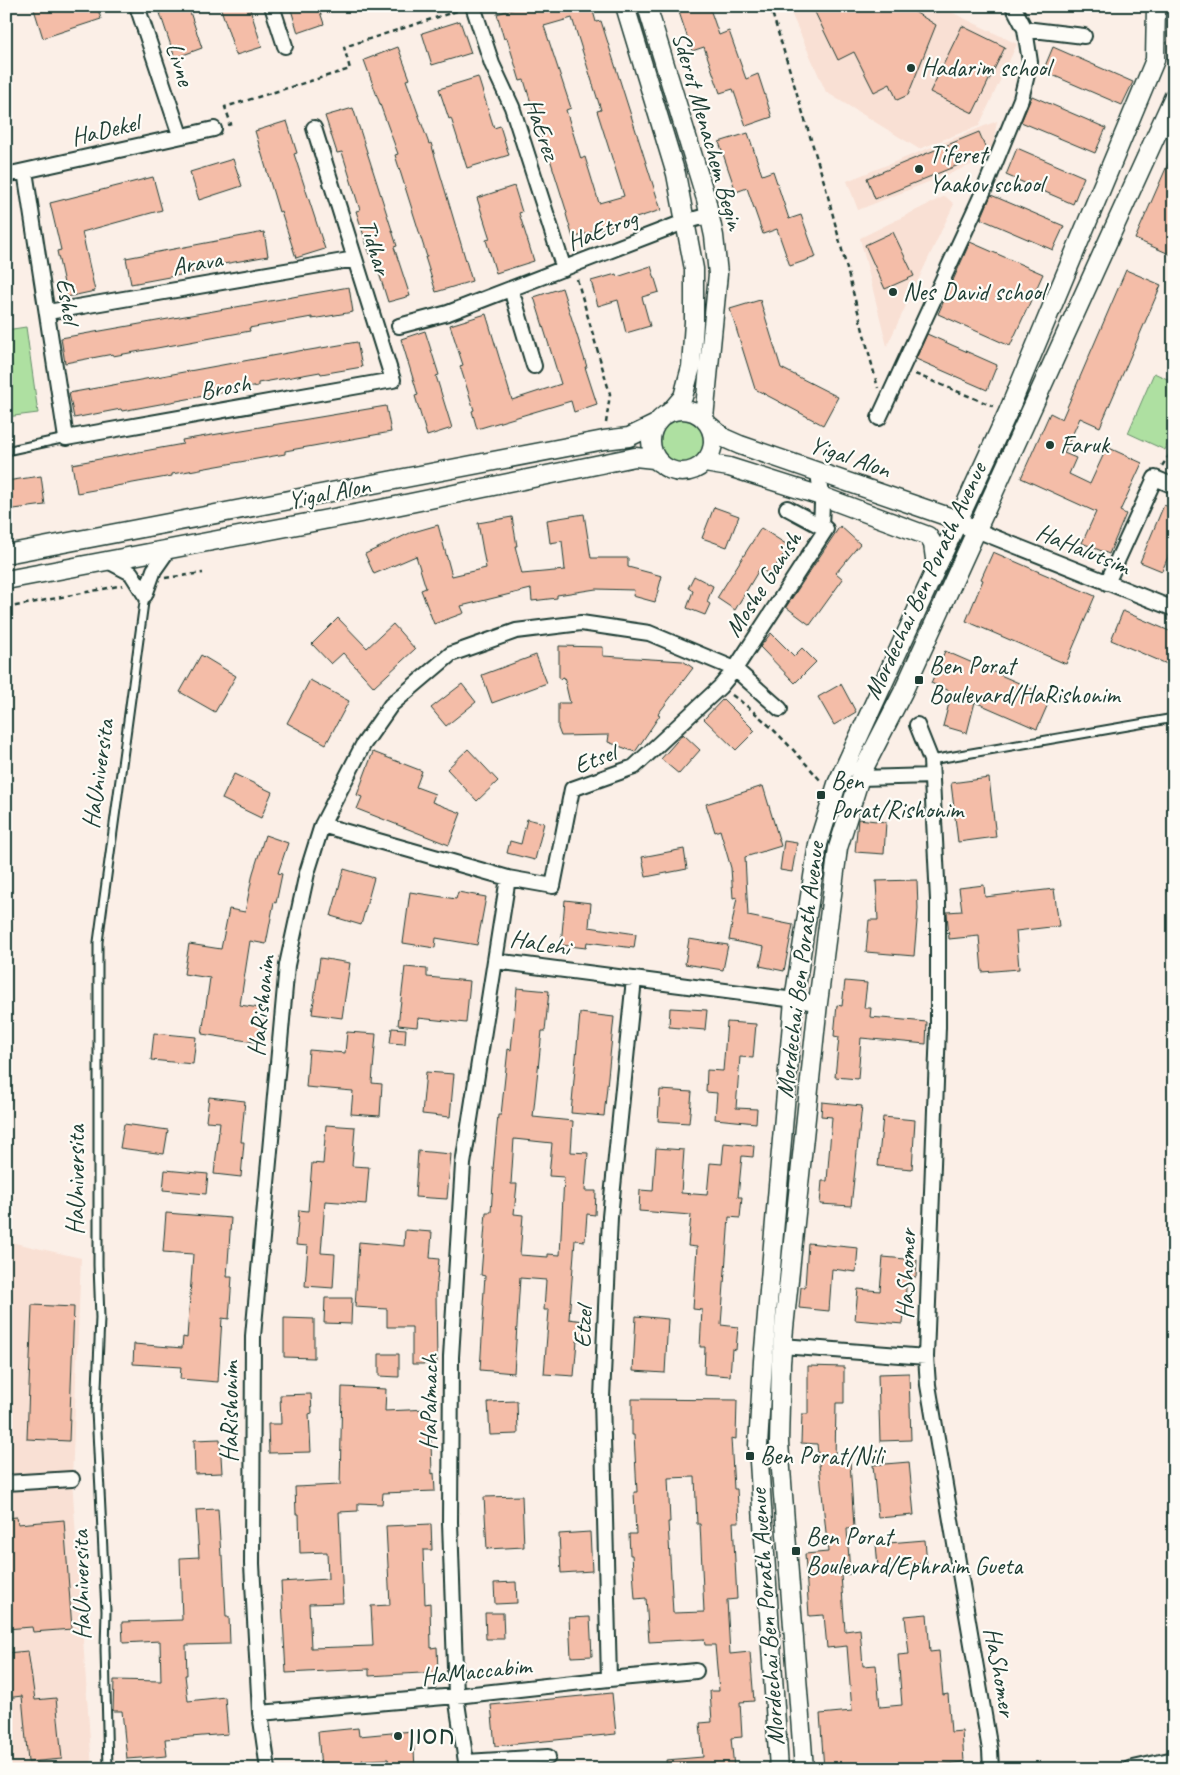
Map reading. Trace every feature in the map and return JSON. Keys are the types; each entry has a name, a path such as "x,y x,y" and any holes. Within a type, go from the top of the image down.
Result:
{"street":[{"name":"Livne","path":"137,6 180,135"},
{"path":"272,6 285,46"},
{"name":"Sderot Menachem Begin","path":"625,6 676,174 694,269 691,367 683,397 670,412"},
{"name":"Sderot Menachem Begin","path":"647,6 706,199 714,236 718,274 706,386 707,422"},
{"path":"881,413 984,190 1021,99 1030,62 1025,29 1014,6"},
{"name":"Mordechai Ben Porath Avenue","path":"779,1769 758,1446 763,1361 794,1000 818,844 837,784 1008,412 1155,60 1156,6"},
{"name":"HaErez","path":"468,8 512,107 568,267"},
{"path":"1025,29 1084,36"},
{"name":"Mordechai Ben Porath Avenue","path":"804,1769 779,1444 782,1346 818,1003 838,848 860,778 903,692 1174,96"},
{"name":"HaDekel","path":"6,175 214,128"},
{"name":"Tidhar","path":"314,128 393,380"},
{"name":"Eshel","path":"25,171 66,438"},
{"name":"HaEtrog","path":"399,326 448,314 684,222 710,216"},
{"name":"Arava","path":"48,312 355,259"},
{"path":"511,289 534,366"},
{"name":"Brosh","path":"66,438 393,380"},
{"path":"688,410 707,422 713,435 713,445 711,454 705,463 697,469 688,472 678,472 668,469 660,463 654,453 651,441 653,430 662,417 670,412 688,410"},
{"name":"Yigal Alon","path":"707,422 729,441 959,522 976,530"},
{"name":"Yigal Alon","path":"6,554 604,440 629,437 656,424"},
{"name":"Yigal Alon","path":"6,580 376,510 635,457 654,460 660,463"},
{"name":"Yigal Alon","path":"705,463 729,467 821,496 928,536 933,544 936,566"},
{"name":"Moshe Ganish","path":"818,472 821,496 821,526"},
{"path":"1108,583 1155,478 1174,486"},
{"name":"Moshe Ganish","path":"735,669 826,529 787,508"},
{"name":"HaHalutsim","path":"976,530 1174,609"},
{"name":"HaUniversita","path":"145,595 154,570 168,550"},
{"path":"108,561 131,573 145,595"},
{"name":"HaRishonim","path":"268,1769 260,1713 252,1564 253,1336 287,965 307,873 322,825 363,745 391,705 451,654 516,631 581,623 649,632 735,669 780,709"},
{"name":"Etsel","path":"508,878 553,886 572,789 634,767 720,687 735,669"},
{"name":"HaShomer","path":"917,725 931,760 938,900 938,1027 926,1356 928,1385 990,1750 991,1769"},
{"path":"860,778 932,776"},
{"path":"322,825 508,878"},
{"name":"HaLehi","path":"508,878 495,961 818,1003"},
{"name":"HaPalmach","path":"495,961 462,1164 451,1348 450,1522 456,1696 466,1762 548,1757"},
{"name":"Etzel","path":"610,1679 602,1398 610,1217 634,979"},
{"path":"782,1346 926,1356"},
{"path":"6,1483 72,1479"},
{"name":"HaMaccabim","path":"260,1713 456,1696 696,1671"},
{"path":"1136,1768 1174,1758"},
{"path":"785,1769 795,1769"}],"lane":[{"path":"6,451 66,438"},
{"name":"HaUniversita","path":"108,1769 106,1611 96,1411 100,1318 98,1265 98,942 145,595"},
{"path":"931,760 1174,718"}],"path":[{"path":"770,6 825,184 881,413"},
{"path":"214,128 231,124 225,107 350,68 344,47 468,8"},
{"path":"568,267 610,394 604,440"},
{"path":"902,368 1008,412"},
{"path":"1155,478 1174,448"},
{"path":"151,578 162,579 203,573"},
{"path":"6,608 124,585"},
{"path":"720,687 748,706 787,742 833,796"}],"shaded area":[{"name":"Hadarim school","path":"788,6 944,6 945,9 1017,44 979,126 919,149 826,92"},
{"name":"Tiferet Yaakov school","path":"997,121 991,157 858,210 847,181"},
{"name":"Nes David school","path":"945,196 954,204 887,346 860,238"},
{"path":"6,1241 81,1258 72,1479 92,1769 6,1769"}],"green space":[{"path":"26,327 38,413 6,417 6,330"},
{"path":"1154,373 1174,382 1174,429 1165,450 1128,433"},
{"path":"677,416 687,416 700,423 707,436 707,446 700,459 687,466 677,466 668,462 661,455 657,446 657,436 661,427 668,420"}],"building":[{"path":"33,6 97,6 101,19 43,38"},
{"path":"172,6 188,6 202,48 175,58 159,10"},
{"path":"220,6 249,6 262,47 236,55"},
{"path":"290,6 318,6 324,24 298,33"},
{"path":"522,6 600,6 600,9 593,11 596,22 601,21 661,210 573,238 567,213 524,80 520,81 507,38 504,39 497,14","holes":["572,18 601,110 597,111 624,196 599,203 585,157 581,159 566,110 571,108 544,26"]},
{"path":"677,6 709,6 719,35 729,31 746,79 758,74 772,117 746,126 733,89 720,93 704,47 692,51"},
{"path":"812,6 905,6 936,25 908,95 897,100 890,84 874,92 854,52 838,60"},
{"path":"460,21 471,53 432,65 422,33"},
{"path":"962,26 1005,47 973,113 930,92"},
{"path":"398,47 410,79 406,80 429,144 431,143 472,281 436,292 395,155 398,154 364,60"},
{"path":"1053,47 1133,82 1122,105 1043,71"},
{"path":"478,77 494,128 500,126 509,155 467,168 451,118 449,119 439,89"},
{"path":"1032,96 1106,128 1095,153 1021,122"},
{"path":"353,108 397,246 394,247 410,296 388,302 373,254 370,255 356,211 360,210 342,152 337,153 325,116"},
{"path":"287,121 297,153 294,154 325,249 296,258 281,211 279,212 255,131"},
{"path":"979,132 988,153 875,199 867,178"},
{"path":"748,133 762,175 773,171 789,219 801,215 816,257 790,266 777,229 763,234 747,188 736,192 719,142"},
{"path":"1017,148 1084,177 1073,204 1006,175"},
{"path":"1174,150 1174,256 1135,239"},
{"path":"233,159 242,186 199,200 190,172"},
{"path":"153,177 162,210 82,232 95,291 67,297 57,251 61,250 50,203"},
{"path":"514,186 522,212 519,213 534,261 496,273 486,240 490,239 477,198"},
{"path":"991,195 1064,226 1053,250 981,219"},
{"path":"264,232 268,256 218,265 218,268 131,284 126,258"},
{"path":"893,232 914,276 885,289 865,245"},
{"path":"970,242 1043,274 1010,346 938,314"},
{"path":"651,266 659,292 642,297 650,326 626,333 618,300 598,306 591,281 616,274 617,277"},
{"path":"1126,270 1161,285 1100,427 1080,418 1064,453 1076,458 1069,474 1090,484 1107,447 1142,463 1120,511 1126,514 1109,554 1082,543 1096,512 1021,478 1050,413 1062,419"},
{"path":"349,287 353,312 249,328 250,331 65,363 61,338"},
{"path":"562,288 597,404 574,412 571,401 477,429 472,411 474,410 460,366 463,365 450,325 486,314 512,400 561,384 534,297"},
{"path":"760,300 781,368 838,397 823,425 755,389 730,309"},
{"path":"425,331 439,375 436,376 452,428 427,436 415,396 418,395 401,339"},
{"path":"927,334 997,365 987,390 916,359"},
{"path":"357,342 362,367 321,374 320,372 258,383 258,386 74,418 69,393"},
{"path":"386,406 391,432 285,451 285,454 77,493 72,464 183,444 182,440"},
{"path":"41,476 45,505 6,510 6,481"},
{"path":"1164,505 1174,509 1174,543 1162,571 1140,562"},
{"path":"714,507 739,516 727,547 702,538"},
{"path":"584,514 591,558 628,558 628,567 662,576 655,602 633,596 634,590 596,589 557,595 557,598 532,601 531,589 461,606 464,613 434,624 421,590 426,588 416,556 374,574 365,554 410,533 438,525 452,576 486,568 478,523 512,517 517,546 515,546 522,574 565,570 562,541 550,543 547,520"},
{"path":"840,526 860,544 836,573 843,579 810,625 786,607"},
{"path":"761,528 789,546 770,575 760,568 735,610 717,598"},
{"path":"993,552 1095,596 1066,664 966,621"},
{"path":"694,576 713,586 707,602 710,604 705,615 687,608 693,591 688,588"},
{"path":"1123,611 1174,633 1174,667 1111,640"},
{"path":"338,618 367,648 393,624 415,649 374,687 343,653 331,664 312,644"},
{"path":"771,633 794,656 802,648 816,662 795,683 760,647"},
{"path":"559,646 603,647 603,656 683,661 693,668 658,714 660,715 635,752 608,742 609,735 561,736 558,728 558,703 570,703 564,677 559,679"},
{"path":"945,651 1051,697 1037,729 975,702 967,733 943,726 952,692 931,683"},
{"path":"201,655 236,676 215,712 180,692"},
{"path":"536,655 547,683 492,703 482,675"},
{"path":"310,680 349,701 326,744 287,723"},
{"path":"462,684 476,702 446,726 431,708"},
{"path":"841,684 856,712 834,725 818,697"},
{"path":"723,699 755,731 736,750 704,719"},
{"path":"683,734 700,750 679,774 661,759"},
{"path":"468,749 498,781 477,801 447,769"},
{"path":"373,752 422,771 416,787 435,794 432,802 461,813 449,845 357,809 362,797 357,795"},
{"path":"234,774 272,792 261,818 222,799"},
{"path":"989,778 996,837 958,842 951,783"},
{"path":"763,786 781,846 745,857 748,916 793,925 784,971 760,966 764,947 729,940 737,897 733,898 731,868 720,830 715,832 706,804"},
{"path":"527,819 544,823 535,860 507,853 510,841 521,844"},
{"path":"858,819 886,822 884,854 855,852"},
{"path":"265,835 288,843 278,873 282,874 276,903 274,902 266,944 250,941 240,1005 266,1009 261,1043 202,1034 210,978 184,974 189,944 221,949 229,909 245,912 253,873"},
{"path":"784,841 797,843 792,872 780,870"},
{"path":"684,849 687,869 646,877 642,857"},
{"path":"344,869 374,878 361,925 331,916"},
{"path":"917,880 918,909 914,956 866,952 869,920 878,920 876,881"},
{"path":"984,885 985,897 1054,889 1059,926 1016,931 1019,969 982,972 979,936 949,939 947,912 962,911 959,888"},
{"path":"410,892 456,899 458,892 486,897 477,945 436,938 435,948 403,943"},
{"path":"565,900 591,903 589,927 636,934 634,948 587,942 586,948 561,945"},
{"path":"689,939 728,945 723,970 685,964"},
{"path":"320,958 350,963 342,1018 312,1014"},
{"path":"405,967 427,969 427,977 470,981 466,1023 418,1018 417,1027 398,1025"},
{"path":"845,981 867,983 864,1008 871,1008 870,1017 927,1022 926,1044 861,1038 858,1079 835,1077 839,1037 834,1036 837,1005 842,1006"},
{"path":"517,988 549,991 545,1031 542,1031 533,1117 573,1121 571,1152 588,1153 585,1191 596,1191 595,1215 587,1214 585,1241 575,1240 569,1319 583,1321 582,1341 577,1341 574,1376 544,1374 549,1310 544,1310 546,1280 520,1278 514,1373 480,1370 485,1276 481,1275 486,1212 491,1212 498,1115 501,1115 508,1049 511,1050","holes":["514,1139 552,1143 549,1176 564,1177 560,1255 548,1254 548,1257 520,1255 523,1215 514,1214 517,1184 511,1184"]},
{"path":"670,1008 707,1010 705,1030 669,1027"},
{"path":"580,1013 614,1017 604,1116 571,1113"},
{"path":"727,1022 756,1024 753,1058 740,1057 736,1108 757,1109 756,1123 715,1119 717,1093 706,1092 707,1070 723,1071"},
{"path":"392,1028 406,1029 405,1044 390,1043"},
{"path":"347,1032 376,1034 372,1083 382,1084 380,1116 351,1114 353,1091 306,1087 309,1050 345,1053"},
{"path":"154,1033 196,1037 193,1064 151,1060"},
{"path":"426,1072 454,1074 450,1117 422,1114"},
{"path":"660,1090 692,1092 689,1123 658,1121"},
{"path":"209,1097 245,1101 241,1142 244,1142 241,1177 214,1174 220,1122 206,1121"},
{"path":"822,1102 862,1106 851,1206 820,1204 822,1181 827,1181 832,1117 821,1116"},
{"path":"883,1117 915,1120 912,1169 878,1166"},
{"path":"124,1124 168,1130 164,1154 120,1148"},
{"path":"326,1125 355,1127 352,1166 369,1167 366,1204 325,1201 321,1253 335,1254 333,1288 305,1286 308,1246 296,1245 299,1210 308,1211 312,1163 323,1164"},
{"path":"724,1143 754,1146 753,1157 742,1156 738,1197 742,1197 740,1218 729,1217 721,1325 738,1327 736,1350 732,1349 730,1376 704,1374 705,1347 700,1347 702,1310 693,1309 697,1247 688,1246 691,1215 639,1211 640,1190 653,1191 656,1148 684,1150 681,1193 707,1195 710,1163 722,1164"},
{"path":"418,1151 451,1154 447,1199 415,1197"},
{"path":"165,1170 208,1174 206,1194 163,1190"},
{"path":"166,1213 231,1218 227,1277 232,1277 229,1319 222,1318 218,1382 180,1379 181,1367 133,1364 134,1344 182,1348 183,1337 187,1338 193,1254 163,1252"},
{"path":"405,1230 432,1232 430,1258 439,1259 436,1293 437,1364 412,1364 412,1327 387,1327 387,1309 355,1307 359,1242 404,1246"},
{"path":"808,1243 858,1248 856,1272 832,1269 829,1311 799,1308 801,1287 805,1287"},
{"path":"883,1257 917,1260 916,1277 907,1277 903,1324 855,1320 858,1289 880,1291"},
{"path":"325,1298 352,1298 351,1324 324,1323"},
{"path":"32,1305 74,1307 69,1441 27,1439"},
{"path":"636,1316 668,1319 665,1373 633,1371"},
{"path":"284,1318 314,1319 314,1358 284,1357"},
{"path":"379,1354 399,1354 399,1377 379,1376"},
{"path":"808,1366 844,1367 844,1403 836,1403 835,1462 850,1461 854,1528 847,1529 850,1574 841,1575 845,1631 860,1629 863,1666 876,1665 880,1707 902,1705 898,1655 909,1654 905,1616 927,1614 930,1652 939,1651 943,1695 948,1694 951,1732 962,1731 964,1762 903,1769 824,1769 820,1714 852,1711 847,1646 827,1648 824,1615 809,1616 805,1554 828,1552 817,1444 801,1443 802,1414 808,1414"},
{"path":"909,1373 911,1440 880,1441 878,1374"},
{"path":"342,1387 386,1389 385,1411 430,1409 432,1474 434,1473 435,1491 383,1493 382,1504 358,1503 358,1511 339,1512 343,1603 309,1604 311,1648 373,1646 371,1606 390,1605 386,1526 431,1524 432,1550 423,1550 425,1604 430,1603 431,1648 437,1647 438,1672 369,1676 369,1669 286,1673 281,1582 328,1579 327,1552 300,1553 299,1514 296,1514 295,1487 340,1485"},
{"path":"311,1394 312,1413 309,1414 311,1452 269,1453 268,1424 281,1424 280,1395"},
{"path":"632,1399 737,1400 736,1439 731,1438 734,1489 737,1489 739,1522 733,1522 737,1599 727,1600 730,1654 750,1652 754,1701 740,1702 742,1737 731,1738 734,1767 667,1769 666,1760 703,1757 700,1723 712,1722 710,1691 719,1691 715,1645 705,1645 704,1639 649,1642 646,1598 635,1599 632,1555 630,1555 629,1534 636,1534 634,1492 637,1492 634,1435 632,1435","holes":["695,1477 697,1524 700,1524 704,1612 673,1613 668,1522 670,1522 668,1478"]},
{"path":"517,1401 518,1434 490,1435 488,1402"},
{"path":"220,1439 222,1473 195,1474 194,1440"},
{"path":"909,1462 914,1515 878,1518 873,1465"},
{"path":"522,1496 524,1547 487,1549 484,1497"},
{"path":"218,1509 221,1556 223,1556 226,1617 229,1617 230,1644 186,1645 187,1675 185,1675 188,1701 225,1697 228,1734 165,1739 167,1756 127,1759 122,1711 113,1711 114,1680 161,1681 160,1641 123,1643 122,1622 182,1620 180,1558 199,1557 196,1510"},
{"path":"17,1517 18,1524 64,1520 72,1629 33,1632 32,1627 6,1629 6,1518"},
{"path":"590,1532 592,1571 561,1573 559,1534"},
{"path":"925,1540 927,1563 878,1567 876,1544"},
{"path":"516,1582 517,1603 495,1604 494,1583"},
{"path":"485,1613 503,1613 504,1639 486,1639"},
{"path":"590,1617 592,1656 571,1657 569,1618"},
{"path":"28,1651 35,1700 56,1698 62,1759 28,1762 22,1696 6,1698 6,1653"},
{"path":"612,1693 616,1734 495,1746 491,1705"},
{"path":"358,1728 359,1736 413,1731 415,1769 392,1769 388,1759 362,1760 363,1769 321,1769 318,1732"}],"place":[{"name":"Hadarim school","path":"911,68"},
{"name":"Tiferet Yaakov school","path":"919,169"},
{"name":"Nes David school","path":"893,292"},
{"name":"Faruk","path":"1050,445"},
{"name":"Ben Porat Boulevard/HaRishonim","path":"919,680"},
{"name":"Ben Porat/Rishonim","path":"821,795"},
{"name":"Ben Porat/Nili","path":"750,1456"},
{"name":"Ben Porat Boulevard/Ephraim Gueta","path":"796,1551"},
{"name":"חסון","path":"398,1736"}]}
